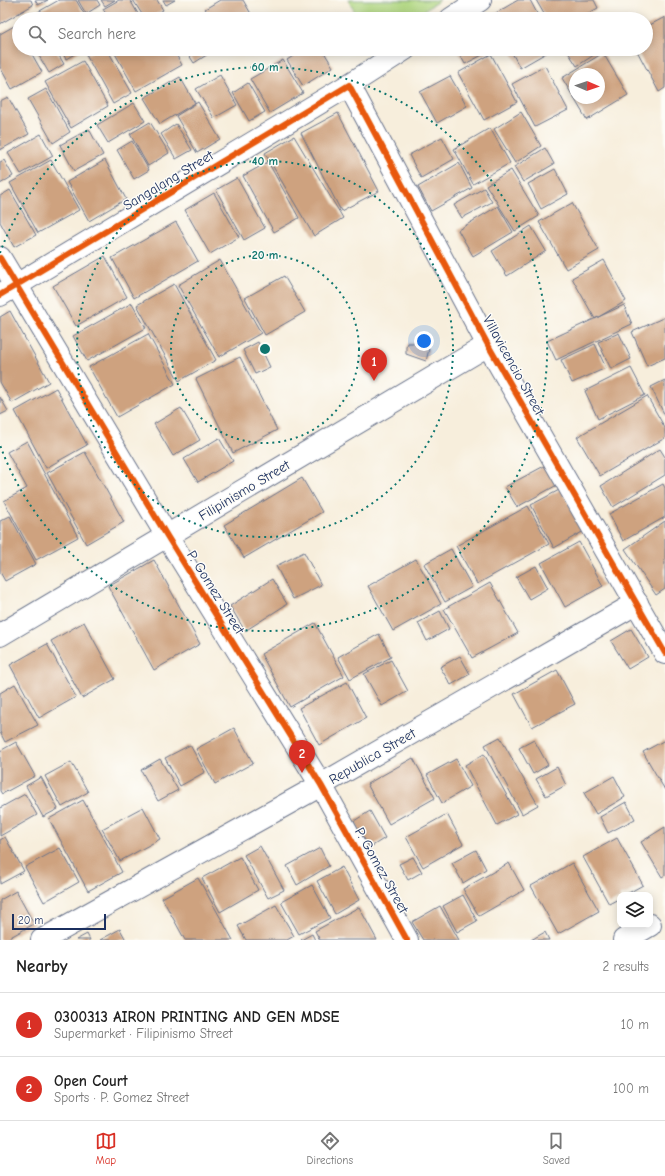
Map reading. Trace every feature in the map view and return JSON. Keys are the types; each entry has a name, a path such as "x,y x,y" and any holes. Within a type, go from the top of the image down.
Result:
{"street":[{"path":"462,12 480,0"},
{"name":"Sangalang Street","path":"8,290 349,85 394,56"},
{"name":"Villavicencio Street","path":"349,85 488,345 665,653"},
{"name":"P. Gomez Street","path":"0,258 8,290 167,536 321,785 407,940"},
{"name":"Filipinismo Street","path":"0,635 488,345"},
{"name":"Republica Street","path":"42,940 321,785 637,603"},
{"path":"653,923 665,916"},
{"path":"624,940 645,928"}],"green space":[{"path":"348,0 440,0 422,12 355,12"}],"building":[{"path":"0,0 31,0 33,5 21,12 12,12 12,17 0,24"},
{"path":"35,0 48,0 38,5"},
{"path":"59,0 76,0 83,12 38,12"},
{"path":"78,0 97,0 100,5 89,12 85,12"},
{"path":"101,0 115,0 105,6"},
{"path":"119,0 130,0 137,12 105,12 103,9"},
{"path":"133,0 157,0 163,10 160,12 141,12"},
{"path":"163,0 175,0 166,5"},
{"path":"220,0 243,0 250,12 207,12 205,9"},
{"path":"518,0 530,0 536,12 498,12"},
{"path":"536,0 594,0 598,8 591,12 543,12"},
{"path":"665,17 665,88 659,92 640,56 653,56 653,23"},
{"path":"12,27 12,56 33,56 42,72 12,89 0,67 0,34"},
{"path":"39,56 59,56 64,64 49,73"},
{"path":"64,56 71,56 66,59"},
{"path":"87,56 111,56 132,93 113,104"},
{"path":"116,56 177,56 182,65 136,91"},
{"path":"190,56 205,56 194,63"},
{"path":"293,56 326,56 333,67 303,86 287,60"},
{"path":"461,56 480,56 465,64"},
{"path":"488,56 492,56 517,102 484,120 458,73"},
{"path":"514,56 541,56 520,68"},
{"path":"571,56 592,56 577,66"},
{"path":"598,56 605,56 628,95 587,120 577,104 605,104 605,68 578,68"},
{"path":"283,60 303,93 270,113 250,79"},
{"path":"83,61 108,106 71,128 45,82"},
{"path":"545,66 568,110 535,127 512,84"},
{"path":"569,74 569,90 562,78"},
{"path":"220,75 237,105 214,118 196,89"},
{"path":"450,76 467,106 437,123 420,92"},
{"path":"180,77 195,103 160,124 144,98"},
{"path":"248,83 265,112 249,121 233,93"},
{"path":"46,89 70,132 53,143 28,99"},
{"path":"8,97 29,134 0,150 0,101"},
{"path":"198,102 220,139 197,153 176,116"},
{"path":"134,103 145,121 108,143 97,125"},
{"path":"521,112 541,146 515,163 494,129"},
{"path":"338,113 379,191 341,211 301,133"},
{"path":"150,122 169,153 148,166 130,134"},
{"path":"176,124 192,150 176,159 161,134"},
{"path":"490,128 510,163 473,184 454,149"},
{"path":"89,129 103,155 74,171 60,145"},
{"path":"41,134 53,156 21,174 8,153"},
{"path":"294,136 343,218 314,236 265,153"},
{"path":"442,137 454,159 421,178 409,155"},
{"path":"132,141 149,170 134,179 117,150"},
{"path":"545,148 554,164 523,182 514,167"},
{"path":"4,160 13,176 0,184 0,162"},
{"path":"51,160 79,210 38,233 10,183"},
{"path":"105,160 126,199 89,221 67,182"},
{"path":"268,162 299,218 274,232 243,176"},
{"path":"459,163 472,188 431,211 418,187"},
{"path":"555,169 568,194 541,209 528,184"},
{"path":"511,170 539,216 515,231 486,185"},
{"path":"237,178 265,228 244,240 216,190"},
{"path":"484,188 492,202 462,218 454,205"},
{"path":"10,190 36,235 14,247 0,222 0,196"},
{"path":"214,193 239,237 210,254 185,210"},
{"path":"572,203 599,250 566,269 539,222"},
{"path":"498,206 513,232 473,256 458,230"},
{"path":"176,222 198,261 134,298 112,258"},
{"path":"531,226 546,251 507,276 492,251"},
{"path":"105,256 127,297 76,326 53,286"},
{"path":"220,260 261,333 219,357 178,285"},
{"path":"604,260 626,301 595,319 572,278"},
{"path":"284,276 305,312 265,335 245,298"},
{"path":"174,284 216,360 179,381 137,305"},
{"path":"132,303 146,328 87,361 73,336"},
{"path":"624,305 632,324 556,360 547,341"},
{"path":"10,311 49,382 12,403 0,382 0,317"},
{"path":"665,317 665,358 647,366 632,332"},
{"path":"619,333 631,359 611,369 598,342"},
{"path":"148,334 175,384 117,417 89,367"},
{"path":"258,342 270,367 255,374 243,350"},
{"path":"408,343 421,343 420,347 429,349 426,361 406,354 406,347"},
{"path":"595,344 606,368 572,383 561,360"},
{"path":"240,357 277,430 233,453 196,379"},
{"path":"631,368 645,395 598,419 585,391"},
{"path":"665,380 665,416 651,387"},
{"path":"56,388 87,445 46,468 15,411"},
{"path":"647,396 665,428 665,438 600,476 577,437"},
{"path":"0,397 8,411 0,415"},
{"path":"181,408 200,440 173,456 154,424"},
{"path":"219,438 233,461 198,482 184,459"},
{"path":"27,441 78,537 36,560 4,501 27,488 7,452"},
{"path":"660,449 665,457 665,475 613,507 601,486"},
{"path":"85,452 124,522 86,544 47,473"},
{"path":"546,465 557,485 517,507 505,487"},
{"path":"302,478 322,512 244,558 224,525"},
{"path":"663,484 665,488 665,517 623,541 609,514"},
{"path":"561,489 584,531 554,548 531,505"},
{"path":"528,506 549,544 477,584 456,546"},
{"path":"10,516 36,564 5,581 0,572 0,521"},
{"path":"665,521 665,589 656,595 625,549"},
{"path":"579,542 603,586 565,607 541,563"},
{"path":"451,549 472,587 445,602 424,564"},
{"path":"304,552 321,585 293,599 276,566"},
{"path":"416,559 441,604 393,631 368,586"},
{"path":"154,560 200,644 154,670 108,586"},
{"path":"536,566 548,588 529,599 516,577"},
{"path":"272,579 287,604 245,631 230,606"},
{"path":"490,583 518,633 472,658 444,609"},
{"path":"440,611 449,629 427,641 418,623"},
{"path":"84,622 115,679 82,698 51,641"},
{"path":"315,623 344,676 290,707 261,654"},
{"path":"631,629 648,657 628,669 611,641"},
{"path":"379,634 391,657 350,679 338,657"},
{"path":"47,644 76,697 39,718 10,665"},
{"path":"460,656 470,674 451,685 440,667"},
{"path":"391,660 408,691 382,706 364,674"},
{"path":"557,670 575,704 532,727 514,694"},
{"path":"347,682 366,718 319,745 299,708"},
{"path":"15,684 38,725 5,742 0,732 0,693"},
{"path":"234,728 253,763 215,784 196,749"},
{"path":"500,737 538,805 522,814 485,745"},
{"path":"534,740 548,765 533,774 519,748"},
{"path":"665,740 665,790 643,752"},
{"path":"16,742 35,776 2,794 0,791 0,751"},
{"path":"190,745 205,772 180,786 165,758"},
{"path":"484,754 517,814 497,825 465,765"},
{"path":"413,758 435,798 389,824 367,784"},
{"path":"160,759 178,790 158,801 141,770"},
{"path":"456,759 471,786 442,803 427,775"},
{"path":"71,762 88,792 62,807 45,776"},
{"path":"557,767 566,785 546,796 536,779"},
{"path":"614,776 625,797 596,814 584,793"},
{"path":"41,777 58,809 43,817 26,786"},
{"path":"25,794 37,815 0,836 0,808"},
{"path":"83,800 122,872 88,891 49,819"},
{"path":"626,802 635,819 608,833 600,817"},
{"path":"143,807 160,839 120,861 102,829"},
{"path":"370,811 385,838 369,848 354,821"},
{"path":"447,814 463,844 423,867 406,837"},
{"path":"665,827 665,875 662,877 641,842"},
{"path":"5,837 24,871 0,884 0,840"},
{"path":"617,838 643,885 630,892 617,892 617,900 609,904 583,857"},
{"path":"260,846 284,890 268,898 244,855"},
{"path":"60,848 79,882 44,902 25,867"},
{"path":"320,848 329,866 297,885 287,866"},
{"path":"476,850 486,869 463,883 452,863"},
{"path":"240,857 258,890 220,912 202,878"},
{"path":"413,857 422,872 408,880 399,864"},
{"path":"509,863 524,890 479,916 463,889"},
{"path":"572,863 599,911 558,934 531,886"},
{"path":"342,867 359,900 335,914 317,881"},
{"path":"198,878 233,940 185,940 162,898"},
{"path":"312,885 330,918 299,934 281,902"},
{"path":"16,891 34,924 5,940 0,940 0,900"},
{"path":"463,895 477,921 457,932 443,906"},
{"path":"276,905 294,936 287,940 246,940 238,926"},
{"path":"440,906 459,940 423,940 412,922"},
{"path":"359,907 377,940 320,940 315,931"},
{"path":"120,929 126,940 100,940"},
{"path":"545,932 549,940 531,940"},
{"path":"87,934 90,940 76,940"},
{"path":"312,934 315,940 301,940"}],"cycle path":[{"path":"0,295 349,85 488,345 665,653"},
{"path":"0,258 167,536 321,785 407,940"}],"place":[{"name":"0300313 AIRON PRINTING AND GEN MDSE","path":"374,381"},
{"name":"Open Court","path":"302,773"}]}
